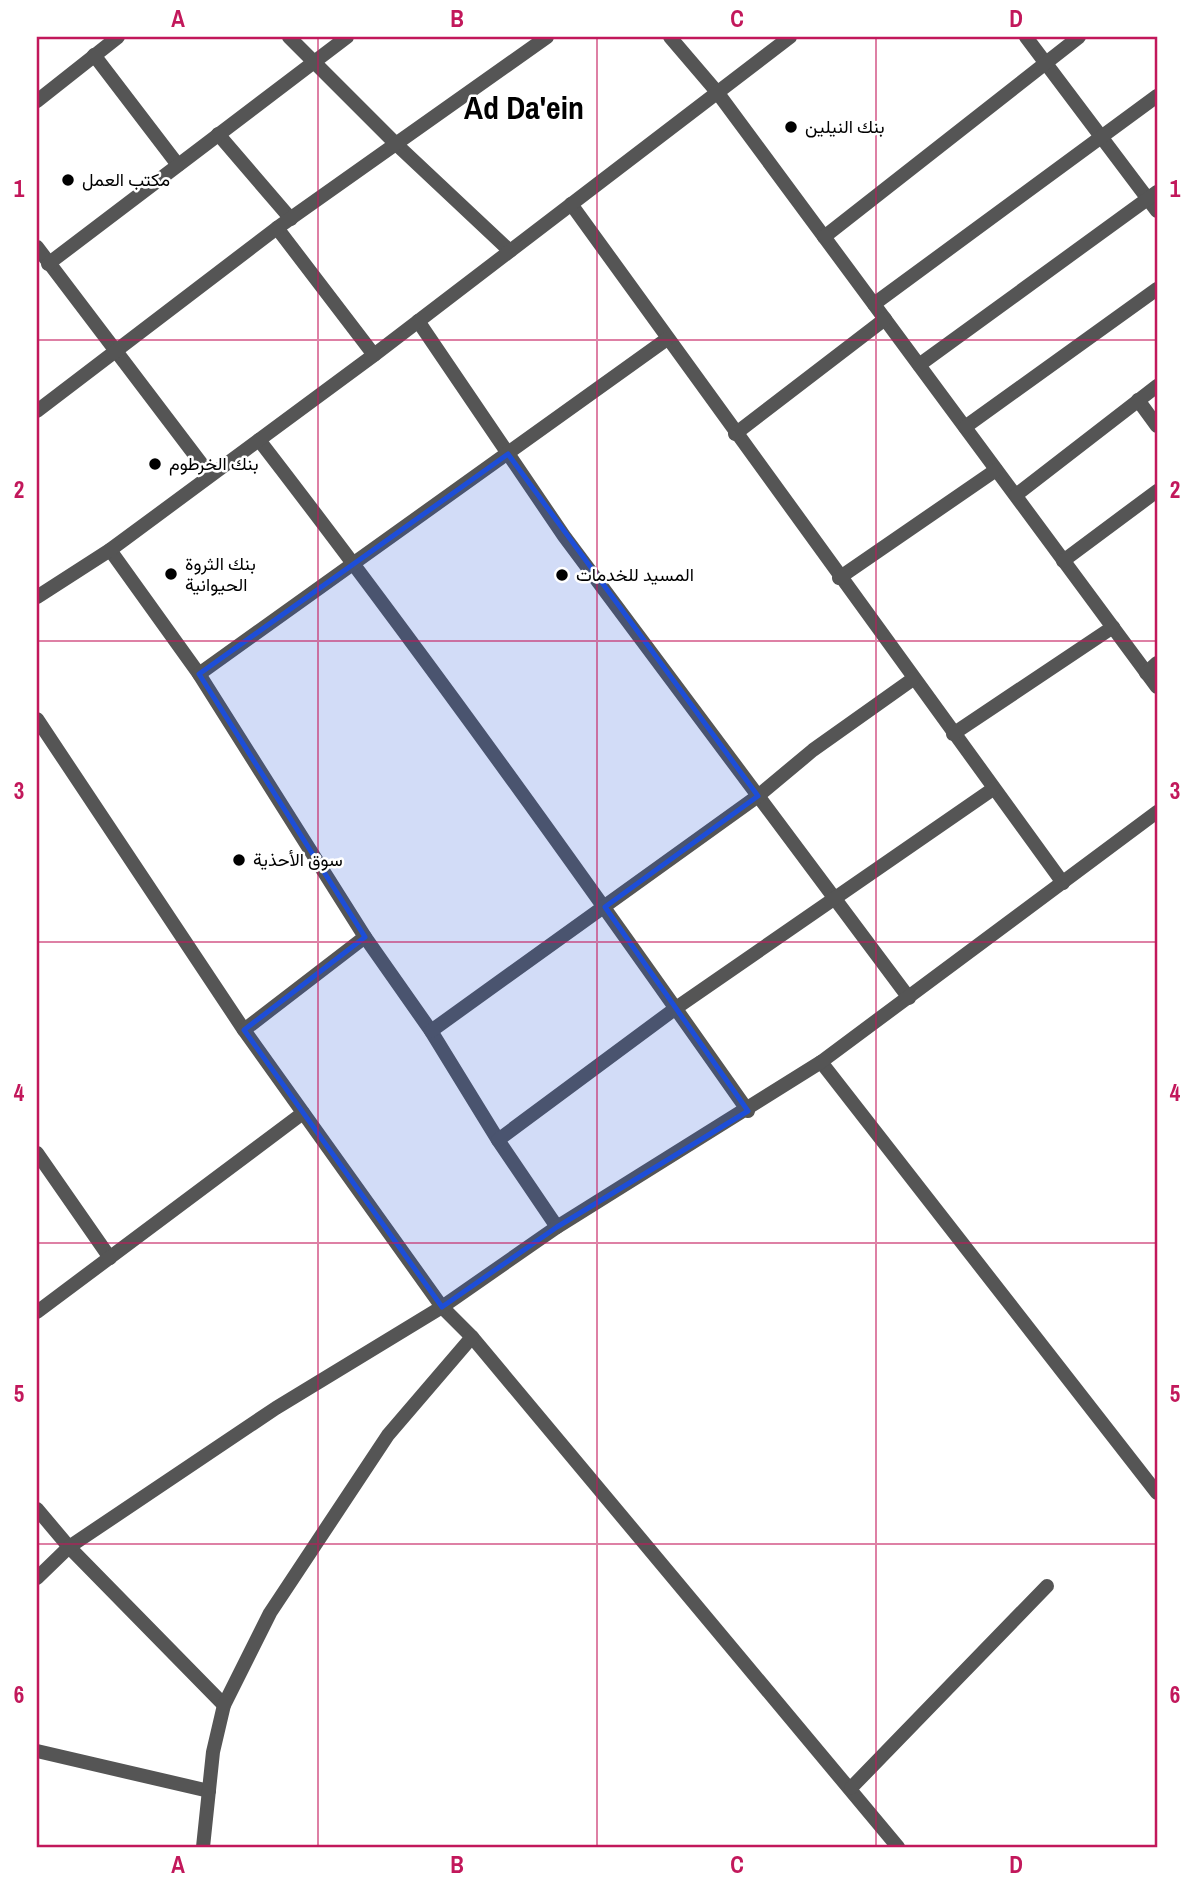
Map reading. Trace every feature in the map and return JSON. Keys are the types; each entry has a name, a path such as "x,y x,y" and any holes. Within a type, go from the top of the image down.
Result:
{"street":[{"path":"37,101 118,37"},
{"path":"289,37 396,144 510,251"},
{"path":"48,264 347,37"},
{"path":"37,411 277,228 547,37"},
{"path":"670,37 717,92 1112,627 1152,668 1157,687"},
{"path":"37,597 110,550 374,355 790,37"},
{"path":"919,365 1154,201 1102,138 1026,37"},
{"path":"824,237 1079,37"},
{"path":"94,55 178,165"},
{"path":"874,304 1157,96"},
{"path":"218,134 290,219"},
{"path":"571,204 839,578 1063,883"},
{"path":"277,228 374,355"},
{"path":"37,247 211,475"},
{"path":"965,427 1157,289"},
{"path":"735,434 885,319"},
{"path":"418,321 564,536 909,998"},
{"path":"199,674 667,339"},
{"path":"1016,495 1157,386"},
{"path":"1138,400 1157,426"},
{"path":"259,440 355,564 605,906 748,1111"},
{"path":"839,578 996,470"},
{"path":"1063,561 1157,491"},
{"path":"110,550 199,674 365,937 431,1031 498,1140 556,1227"},
{"path":"953,734 1112,627"},
{"path":"431,1031 758,796 813,750 913,680"},
{"path":"37,719 244,1030 442,1307 472,1337 898,1847"},
{"path":"498,1140 676,1008 993,789"},
{"path":"37,1578 69,1547 276,1408 442,1307 556,1227 748,1111 821,1062 1157,812"},
{"path":"244,1030 365,937"},
{"path":"821,1062 1157,1493"},
{"path":"37,1312 303,1113"},
{"path":"37,1153 110,1258"},
{"path":"203,1847 213,1752 224,1705 270,1613 388,1435 472,1337"},
{"path":"37,1509 69,1547 224,1705"},
{"path":"851,1788 1048,1586"},
{"path":"37,1751 209,1791"}],"highlighted area":[{"path":"508,454 758,796 605,907 748,1111 557,1227 442,1307 244,1030 365,937 199,674"}],"place":[{"name":"بنك النيلين","path":"791,127"},
{"name":"مكتب العمل","path":"68,180"},
{"name":"بنك الخرطوم","path":"155,464"},
{"name":"بنك الثروة الحيوانية","path":"171,574"},
{"name":"المسيد للخدمات","path":"562,575"},
{"name":"سوق الأحذية","path":"239,860"}],"district":[{"name":"Ad Da'ein","path":"524,108"}]}
